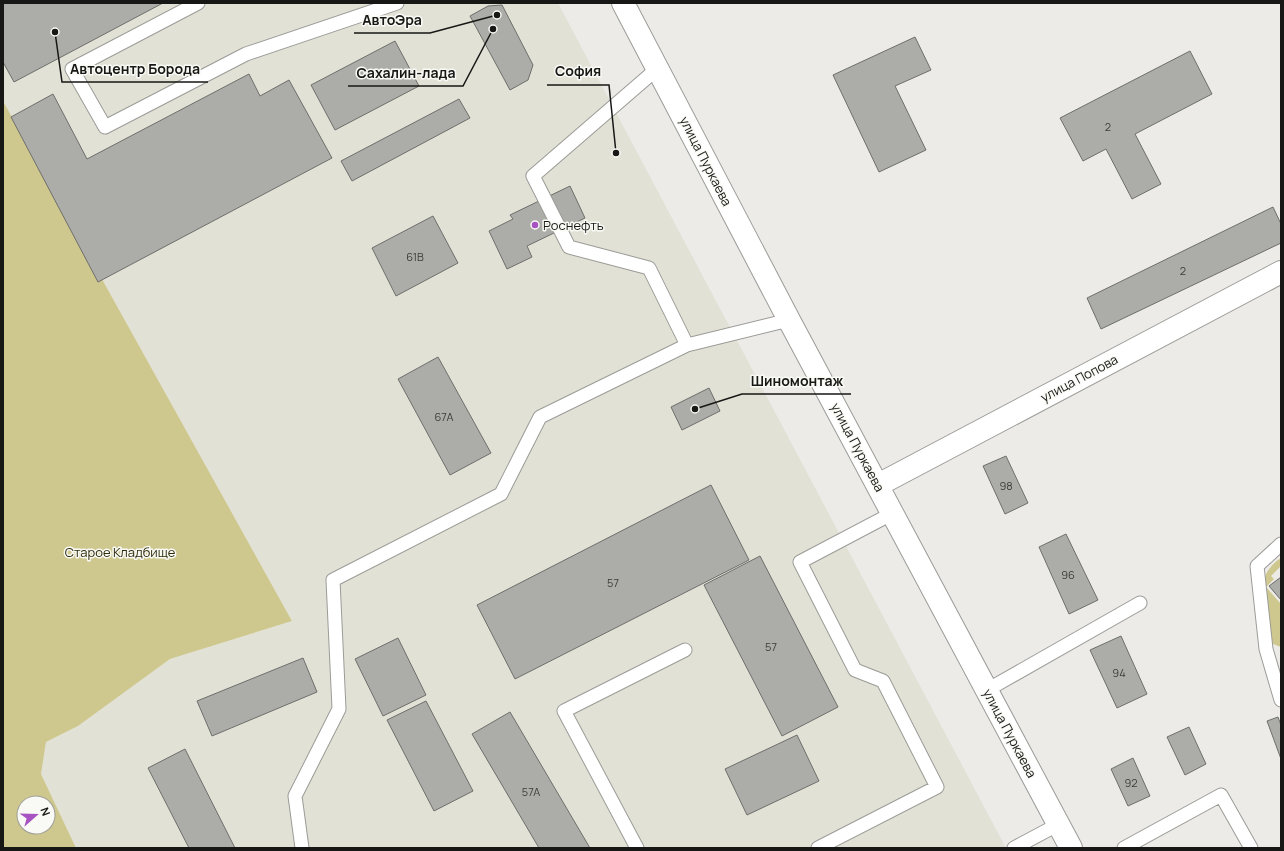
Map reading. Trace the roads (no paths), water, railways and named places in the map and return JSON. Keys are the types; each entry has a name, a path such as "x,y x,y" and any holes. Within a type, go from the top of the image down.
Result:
{"main road":[{"name":"улица Пуркаева","path":"623,3 789,320 988,690 1071,848"},
{"name":"улица Попова","path":"878,486 1281,272"}],"lane":[{"path":"198,3 180,7 72,69 105,127 246,54 390,4"},
{"path":"658,68 533,176 569,247 649,268 687,345"},
{"path":"302,848 295,796 339,709 333,580 501,494 540,417 687,345 789,320"},
{"path":"818,848 937,787 882,681 855,670 800,562 893,513"},
{"path":"1281,544 1257,566 1266,649 1281,700"},
{"path":"988,690 1140,603"},
{"path":"637,848 564,711 685,650"},
{"path":"1124,848 1221,794 1251,848"},
{"path":"1014,848 1059,824"}],"place":[{"name":"АвтоЭра","path":"497,15"},
{"name":"Сахалин-лада","path":"493,29"},
{"name":"Автоцентр Борода","path":"55,32"},
{"name":"София","path":"616,153"},
{"name":"Роснефть","path":"535,225"},
{"name":"Шиномонтаж","path":"695,409"}],"park label":[{"name":"Старое Кладбище","path":"120,552"}]}
